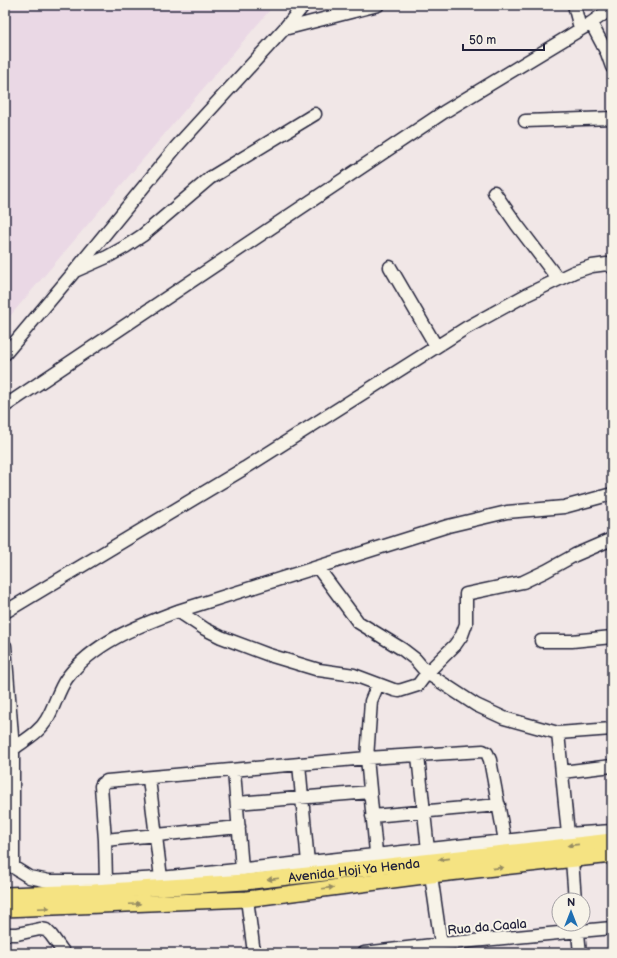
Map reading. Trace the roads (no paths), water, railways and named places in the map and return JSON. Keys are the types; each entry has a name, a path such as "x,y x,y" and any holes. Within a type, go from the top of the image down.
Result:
{"main road":[{"name":"Avenida Hoji Ya Henda","path":"95,898 245,882 377,861 612,841"},
{"name":"Avenida Hoji Ya Henda","path":"95,898 247,899 431,875 612,855"},
{"path":"5,895 95,898"},
{"path":"5,909 95,898"}],"street":[{"path":"5,354 177,146 284,29 304,5"},
{"path":"284,29 378,5"},
{"path":"574,5 586,26 607,53 612,67"},
{"path":"5,406 438,116 586,26 612,8"},
{"path":"74,272 125,247 143,235 210,178 315,114"},
{"path":"525,121 612,118"},
{"path":"494,192 558,279"},
{"path":"5,612 245,468 436,346 526,295 558,279 592,266 610,262"},
{"path":"390,267 436,346"},
{"path":"13,749 40,729 47,720 65,680 86,657 137,627 178,611 318,568 405,539 479,518 520,510 545,510 564,507 612,494"},
{"path":"178,611 205,629 269,655 319,670 354,676 394,690 405,690 418,685 427,673 455,645 462,635 466,624 466,594 523,582 575,555 612,539"},
{"path":"318,568 358,622 402,649 427,673 476,704 504,718 558,733 612,729"},
{"path":"540,641 612,637"},
{"path":"5,646 13,749 13,867"},
{"path":"377,861 367,758 371,702 378,684"},
{"path":"558,733 568,834"},
{"path":"106,881 102,784 107,781 234,771 367,758 485,752 490,760 505,841"},
{"path":"418,756 428,850"},
{"path":"299,764 308,862"},
{"path":"562,772 612,766"},
{"path":"234,771 242,869"},
{"path":"149,778 161,878"},
{"path":"237,803 370,792"},
{"path":"372,816 499,805"},
{"path":"105,840 239,827"},
{"path":"5,857 13,867 29,877 49,881 106,881 161,878 308,862 377,861 428,850 568,834 612,831"},
{"path":"572,860 574,892"},
{"path":"431,875 441,944"},
{"path":"247,899 254,953"},
{"name":"Rua da Caala","path":"591,928 612,928"},
{"path":"5,934 17,934 40,929 46,930 64,953"},
{"name":"Rua da Caala","path":"364,953 551,931"},
{"path":"578,932 580,953"}]}
